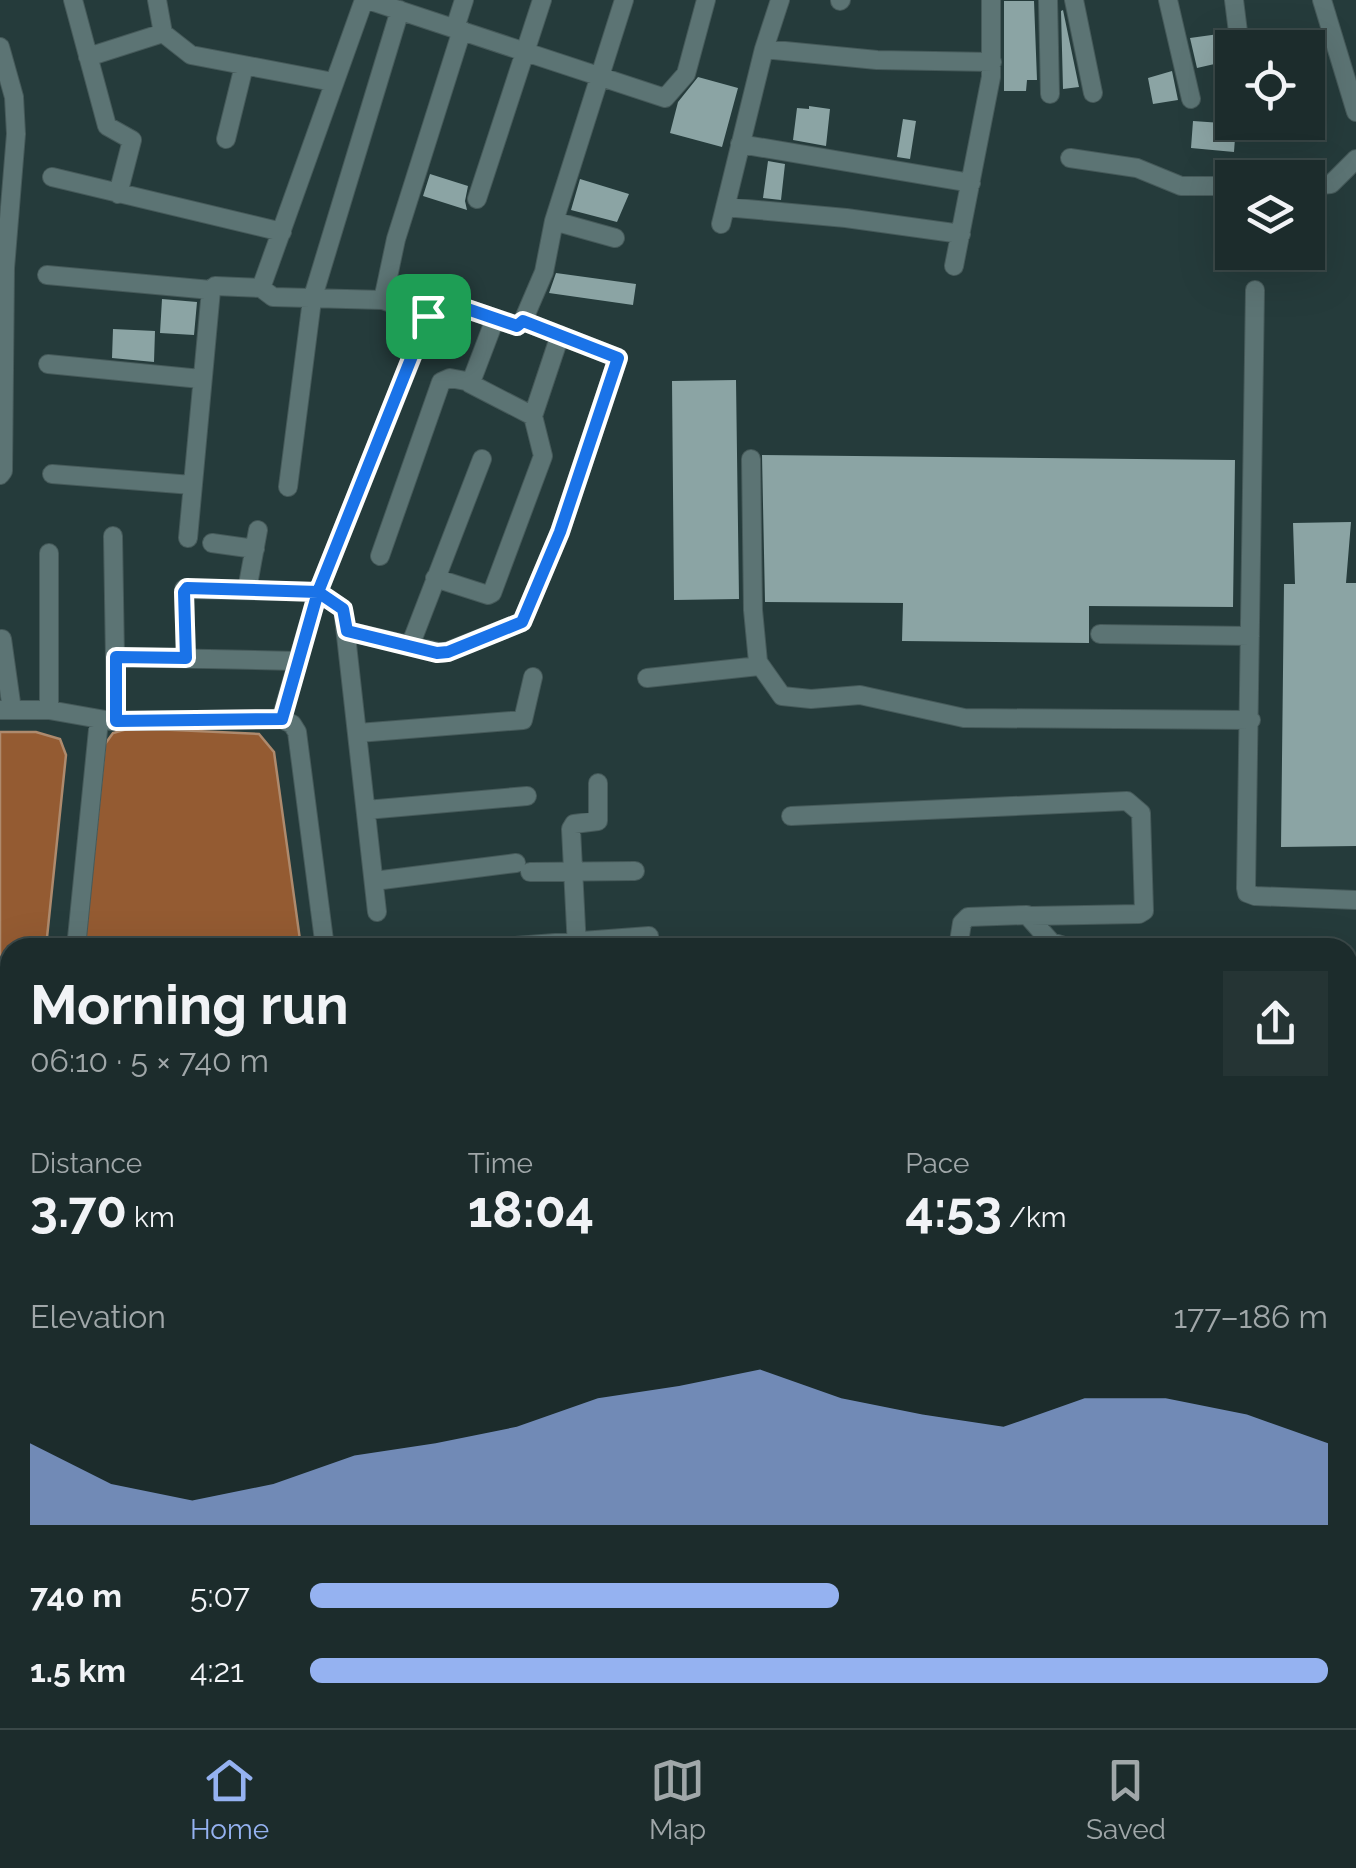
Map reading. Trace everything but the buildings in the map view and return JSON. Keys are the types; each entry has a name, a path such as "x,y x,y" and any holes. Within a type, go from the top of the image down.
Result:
{"street":[{"path":"72,0 107,126 132,140 118,194"},
{"path":"157,0 162,34 192,55 333,82"},
{"path":"261,288 366,0 600,75 659,98 669,96 686,74 706,0"},
{"path":"383,300 396,239 464,0"},
{"path":"477,199 542,0"},
{"path":"282,719 318,592 436,300 517,326 523,321 544,272 554,221 624,0"},
{"path":"780,0 723,216 846,218 960,234"},
{"path":"954,266 992,62 991,0"},
{"path":"1048,0 1050,94"},
{"path":"1074,0 1093,94"},
{"path":"1168,0 1191,100"},
{"path":"1234,0 1238,30"},
{"path":"1322,0 1356,112"},
{"path":"288,487 312,300 400,10"},
{"path":"88,57 162,34"},
{"path":"1048,45 1084,39"},
{"path":"0,47 14,98 8,136 3,268 0,475"},
{"path":"764,49 876,60 992,62"},
{"path":"226,139 244,66"},
{"path":"740,144 971,183"},
{"path":"1070,158 1137,168 1181,186 1215,186"},
{"path":"1325,185 1332,184 1356,159"},
{"path":"52,177 282,232"},
{"path":"554,221 615,238"},
{"path":"47,275 210,290 215,286 261,288 272,297 312,300 383,300 428,316"},
{"path":"188,538 210,290"},
{"path":"1256,290 1247,893 1356,900"},
{"path":"469,382 495,319"},
{"path":"347,631 448,652 522,622 560,532 618,362 615,355 523,321"},
{"path":"435,578 492,593 544,456 534,416 560,335"},
{"path":"48,364 201,379"},
{"path":"380,556 441,382 450,378 469,382 534,416"},
{"path":"751,458 753,610 759,666 782,696 811,699 860,695 964,718 1251,720"},
{"path":"410,646 482,459"},
{"path":"52,474 192,485"},
{"path":"77,938 116,657 114,536"},
{"path":"212,543 257,539 248,590"},
{"path":"48,553 48,710"},
{"path":"186,658 184,589 318,592 343,609 377,912"},
{"path":"1100,634 1250,636"},
{"path":"2,640 6,710 48,710 108,720 282,719 292,724 297,732 324,938"},
{"path":"116,657 298,661"},
{"path":"647,678 759,666"},
{"path":"358,733 523,720 533,677"},
{"path":"577,938 572,826 598,820 598,783"},
{"path":"366,810 528,796"},
{"path":"790,816 1128,801 1138,807 1144,912 968,917 962,923 960,938"},
{"path":"374,881 523,868 573,874 635,871"},
{"path":"1031,916 1048,938"},
{"path":"631,938 649,936"}],"shaded area":[{"path":"131,728 259,734 274,752 300,938 85,938 105,744 113,733"},
{"path":"0,732 36,732 60,739 66,755 47,938 0,938"}],"route":[{"path":"428,316 318,592 282,719 116,721 116,657 186,658 187,588 318,592 343,609 347,631 437,653 520,625 560,532 618,358 523,321 517,326 441,300 434,302 428,316"}]}
